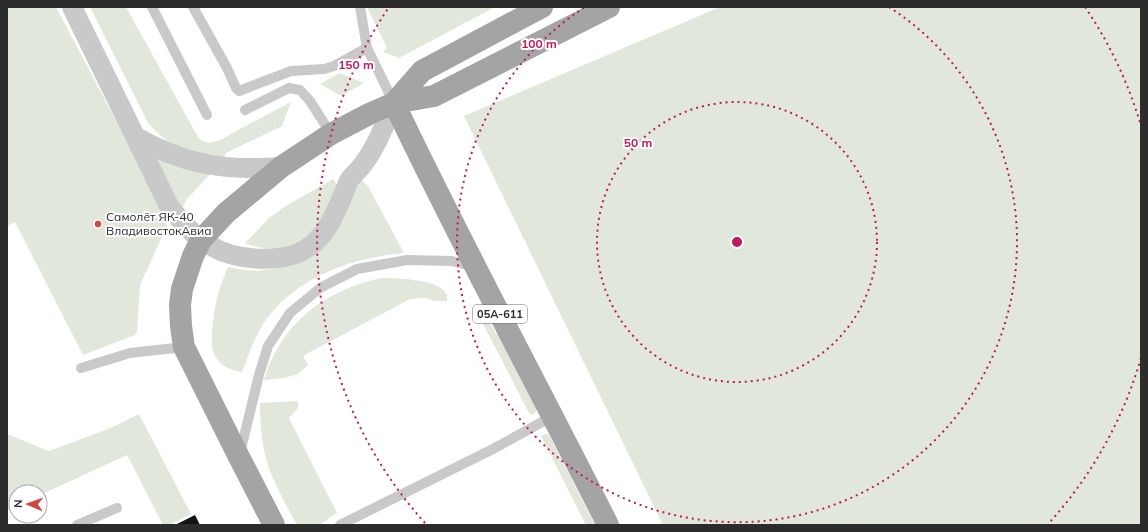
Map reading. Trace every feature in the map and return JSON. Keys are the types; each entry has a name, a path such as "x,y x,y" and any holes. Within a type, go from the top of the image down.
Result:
{"main road":[{"path":"394,103 422,71 542,7"},
{"path":"274,525 238,458 184,346 180,326 182,288 193,256 201,240 226,213 281,167 332,134 369,114 394,103 434,96 608,7"},
{"name":"05А-611","path":"394,103 433,186 608,525"}],"street":[{"path":"72,7 169,206 184,224 201,240 228,253 247,258 274,259 309,247 324,232 331,222 350,180 364,164 379,138 394,103"},
{"path":"136,137 153,147 189,161 238,168 281,167"}],"lane":[{"path":"152,7 208,115"},
{"path":"193,7 227,68 236,88 240,91 291,71 324,70 367,48"},
{"path":"360,7 367,48 394,103"},
{"path":"245,110 289,88 300,90 310,101 332,134"},
{"path":"238,458 268,346 290,313 320,288 357,268 408,260 452,261 476,268"},
{"path":"81,368 130,353 184,346"},
{"path":"340,525 493,449 553,416"},
{"path":"77,525 117,508"}],"shaded area":[{"path":"7,7 56,7 164,212 167,226 140,285 137,332 135,335 83,355 15,222 7,226"},
{"path":"90,7 126,7 199,139 209,143 221,140 291,102 282,126 226,153 224,158 188,150 169,142 148,123"},
{"path":"367,7 495,7 399,58 383,52 387,48"},
{"path":"720,7 1141,7 1141,525 663,525 464,116"},
{"path":"340,73 364,83 341,96 320,84"},
{"path":"153,158 213,171 187,199 180,211"},
{"path":"333,179 337,185 323,216 318,225 303,239 275,248 265,248 245,243 269,218 286,206"},
{"path":"361,179 368,186 404,253 345,265 308,282 291,294 276,308 263,324 242,372 229,369 219,362 213,352 212,329 216,302 228,267 258,271 277,268 296,262 340,224"},
{"path":"381,278 415,280 434,284 446,293 447,301 434,301 426,298 410,299 303,356 308,365 298,374 284,378 264,380 272,360 282,342 294,326 308,312 341,291 361,283"},
{"path":"476,310 489,321 496,334 500,335 537,409 535,413 530,415"},
{"path":"298,401 298,408 289,418 337,513 319,525 297,525 272,476 264,449 260,421 260,403"},
{"path":"139,414 191,514 169,525 163,525 127,455 48,491 48,484 8,484 7,510 7,434 49,451 113,427"},
{"path":"545,434 549,435 595,525 586,525 541,436"}],"building":[{"path":"195,515 200,525 175,525"}],"place":[{"name":"Самолёт ЯК-40 ВладивостокАвиа","path":"98,224"}]}
